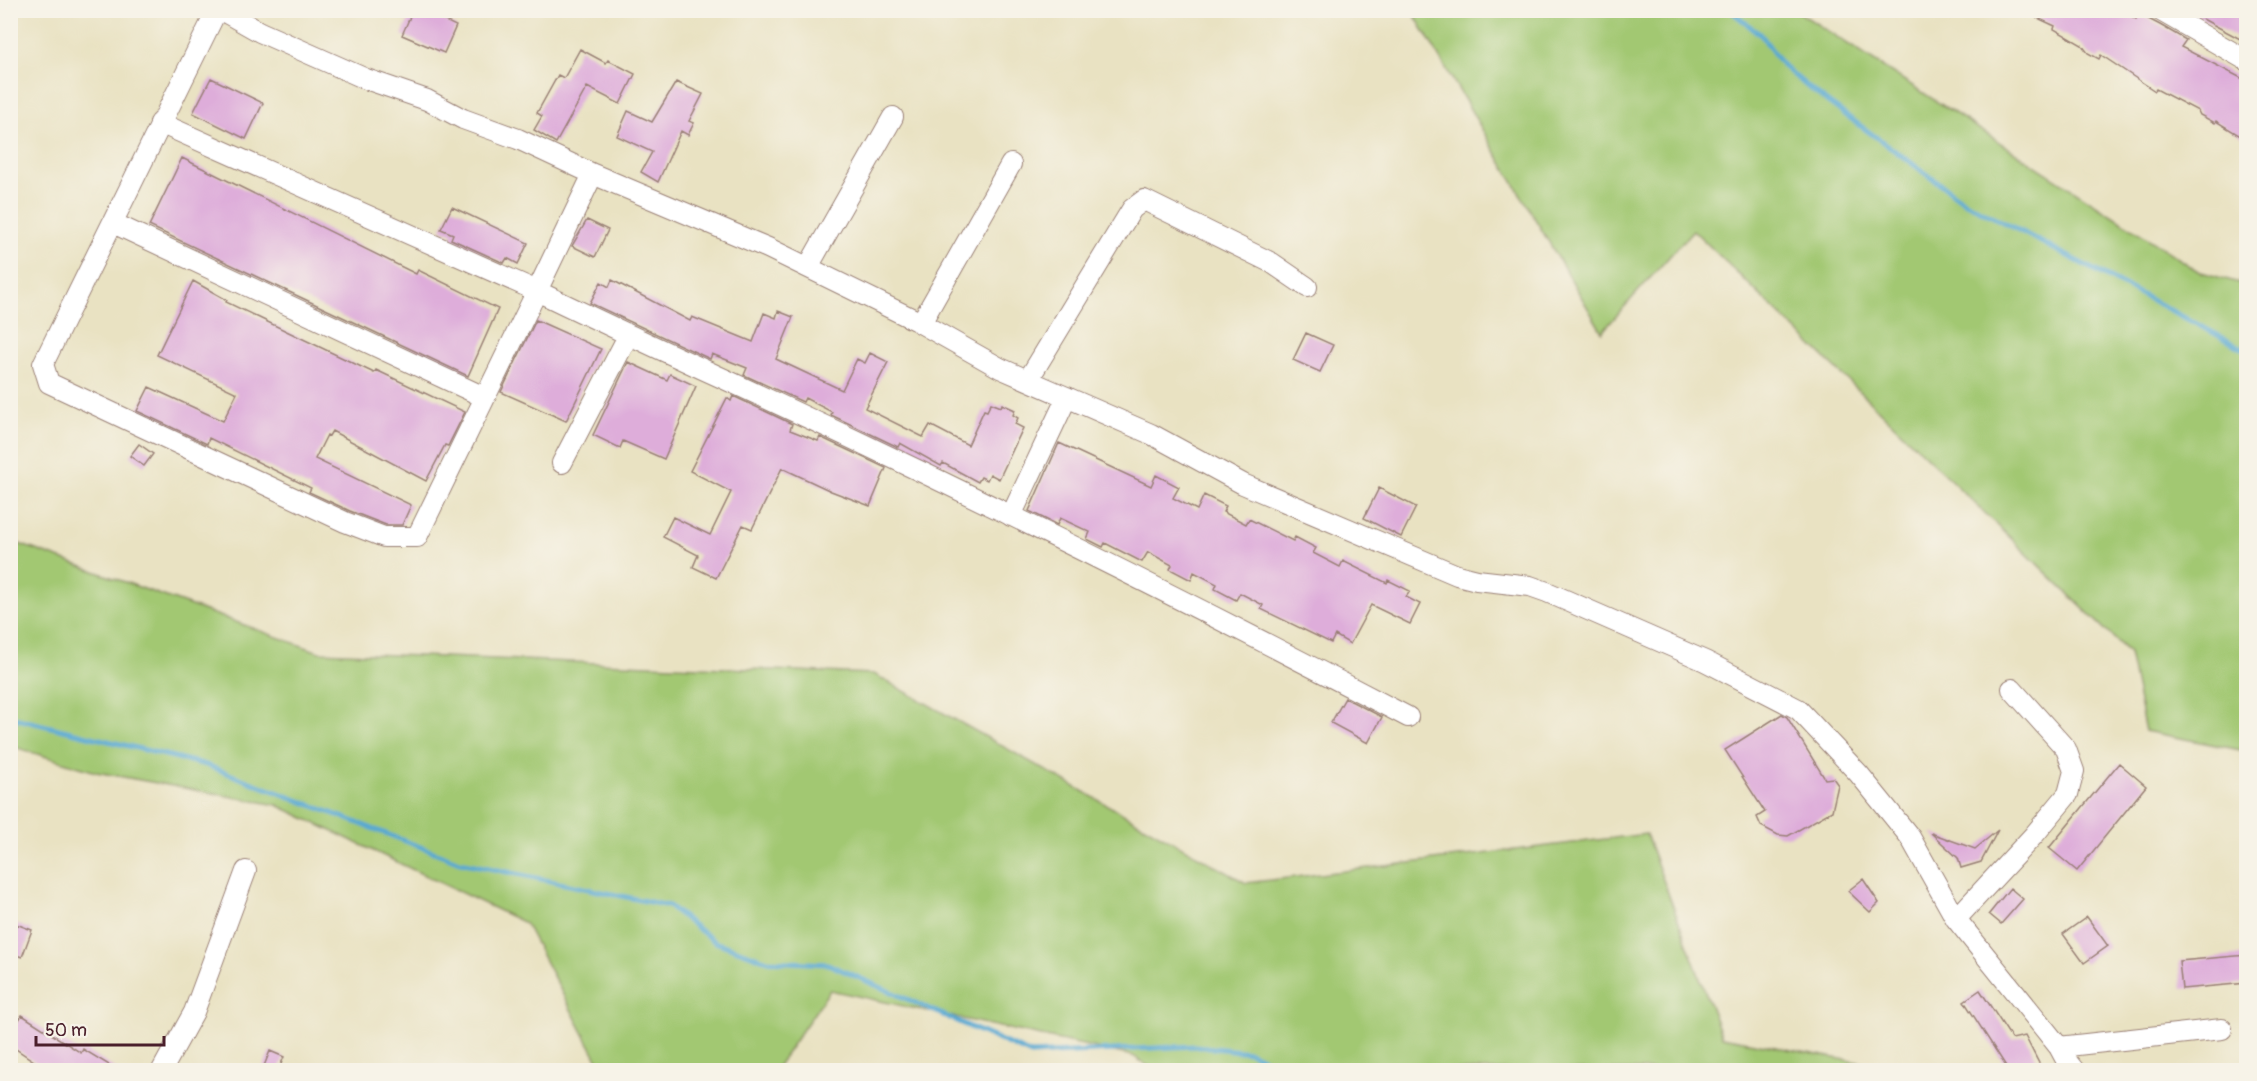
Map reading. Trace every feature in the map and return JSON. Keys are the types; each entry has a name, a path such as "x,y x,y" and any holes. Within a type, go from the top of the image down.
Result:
{"street":[{"path":"593,174 417,537 384,537 345,522 49,383 44,364 160,123 219,10 260,32 366,79 427,100 463,119 518,139 593,174 768,248 921,323 1000,368 1151,434 1243,484 1457,575 1477,580 1530,586 1547,592 1705,661 1798,709 1859,774 1910,837 1956,919 2066,1062 2222,1029"},
{"path":"2159,10 2247,60"},
{"path":"808,267 893,117"},
{"path":"160,123 537,291 628,336 859,442 1180,598 1408,717"},
{"path":"921,323 1011,164"},
{"path":"1028,381 1132,209 1144,200 1272,263 1307,287"},
{"path":"113,223 484,397"},
{"path":"562,463 628,336"},
{"path":"1011,516 1067,397"},
{"path":"1956,919 2034,835 2068,794 2074,771 2066,748 2012,689"},
{"path":"162,1071 194,1012 246,871"}],"green space":[{"path":"1412,11 1797,11 2198,271 2246,285 2246,751 2145,731 2129,653 1693,230 1602,332"},
{"path":"11,541 319,652 874,674 1246,883 1646,834 1722,1037 1900,1070 1154,1070 1133,1056 830,990 775,1070 603,1070 525,923 277,805 96,772 11,746"}],"building":[{"path":"413,10 422,10 456,26 444,53 402,35"},
{"path":"2020,10 2121,10 2136,19 2139,14 2160,25 2186,40 2181,47 2247,81 2247,140 2216,121 2215,123 2200,115 2198,111 2156,89 2155,91 2101,55 2099,59 2088,53 2082,45 2054,29 2055,26"},
{"path":"2186,10 2247,10 2247,32 2242,40"},
{"path":"580,49 606,63 608,60 635,74 620,104 587,87 556,143 534,130 542,116 537,113 558,75 564,78"},
{"path":"211,78 263,103 246,139 193,113"},
{"path":"676,82 703,94 689,121 694,123 688,135 681,131 658,182 641,172 652,152 617,136 628,111 652,122"},
{"path":"182,158 416,274 418,270 498,309 468,376 149,226"},
{"path":"452,207 528,243 518,264 507,258 504,263 451,239 453,234 441,229"},
{"path":"587,220 608,230 595,257 572,246"},
{"path":"612,280 690,321 692,317 753,342 764,313 776,318 778,311 793,317 776,359 842,390 857,359 865,363 870,353 888,362 865,408 923,437 930,425 968,445 984,410 987,411 991,403 1001,407 1002,404 1015,410 1013,415 1018,418 1015,424 1023,428 999,479 990,474 987,480 981,477 978,482 943,463 941,466 900,443 898,447 831,415 832,412 805,398 803,402 744,375 747,368 712,354 710,359 590,303 601,282 609,287"},
{"path":"193,281 227,300 226,302 374,373 376,370 465,412 448,446 445,445 426,481 332,431 329,436 327,435 315,459 411,505 402,525 386,525 350,511 309,492 311,488 209,438 207,444 137,411 149,387 223,421 237,393 157,355"},
{"path":"536,320 601,349 566,421 501,392"},
{"path":"1306,333 1333,345 1320,372 1293,360"},
{"path":"628,362 667,380 670,374 696,386 664,459 623,441 620,448 593,435"},
{"path":"733,396 792,424 790,430 818,441 820,437 886,468 870,506 782,468 752,529 743,525 716,578 693,567 698,555 663,537 673,517 710,535 731,492 690,471 727,398 731,401"},
{"path":"1059,443 1151,486 1156,475 1179,487 1173,498 1197,510 1204,495 1226,506 1223,512 1246,524 1249,519 1293,541 1295,537 1316,548 1313,553 1340,567 1343,561 1387,583 1388,580 1410,591 1406,597 1420,604 1410,624 1371,605 1350,644 1335,635 1331,643 1261,609 1263,605 1240,593 1236,600 1215,589 1217,584 1194,572 1191,580 1170,569 1172,565 1148,552 1142,562 1105,543 1103,547 1087,539 1090,532 1060,518 1057,525 1029,511"},
{"path":"139,444 153,454 144,466 130,456"},
{"path":"1379,488 1416,507 1401,537 1364,518"},
{"path":"1345,698 1382,717 1368,743 1331,723"},
{"path":"1782,714 1787,717 1825,779 1833,778 1838,785 1832,811 1788,836 1778,835 1761,826 1757,817 1765,812 1725,750"},
{"path":"2119,763 2146,786 2077,871 2049,848"},
{"path":"1998,830 1981,862 1961,868 1958,858 1931,833 1975,849"},
{"path":"1863,879 1879,903 1870,912 1848,891"},
{"path":"2010,888 2023,899 2001,924 1989,914"},
{"path":"2087,917 2108,946 2084,963 2063,934"},
{"path":"16,924 32,930 22,957 10,953 10,941"},
{"path":"2247,955 2247,983 2182,989 2179,961"},
{"path":"1980,990 2012,1039 2025,1036 2043,1071 2009,1071 1964,1001"},
{"path":"22,1015 81,1053 83,1049 119,1071 49,1071 10,1045 10,1039 16,1031 13,1029"},
{"path":"270,1051 284,1057 278,1071 262,1071"}],"waterway":[{"path":"1730,10 1762,36 1782,65 1810,89 1965,202 2246,350"},
{"path":"10,717 206,765 460,862 669,906 715,942 768,961 828,964 1031,1054 1195,1046 1250,1052 1286,1070"}]}
